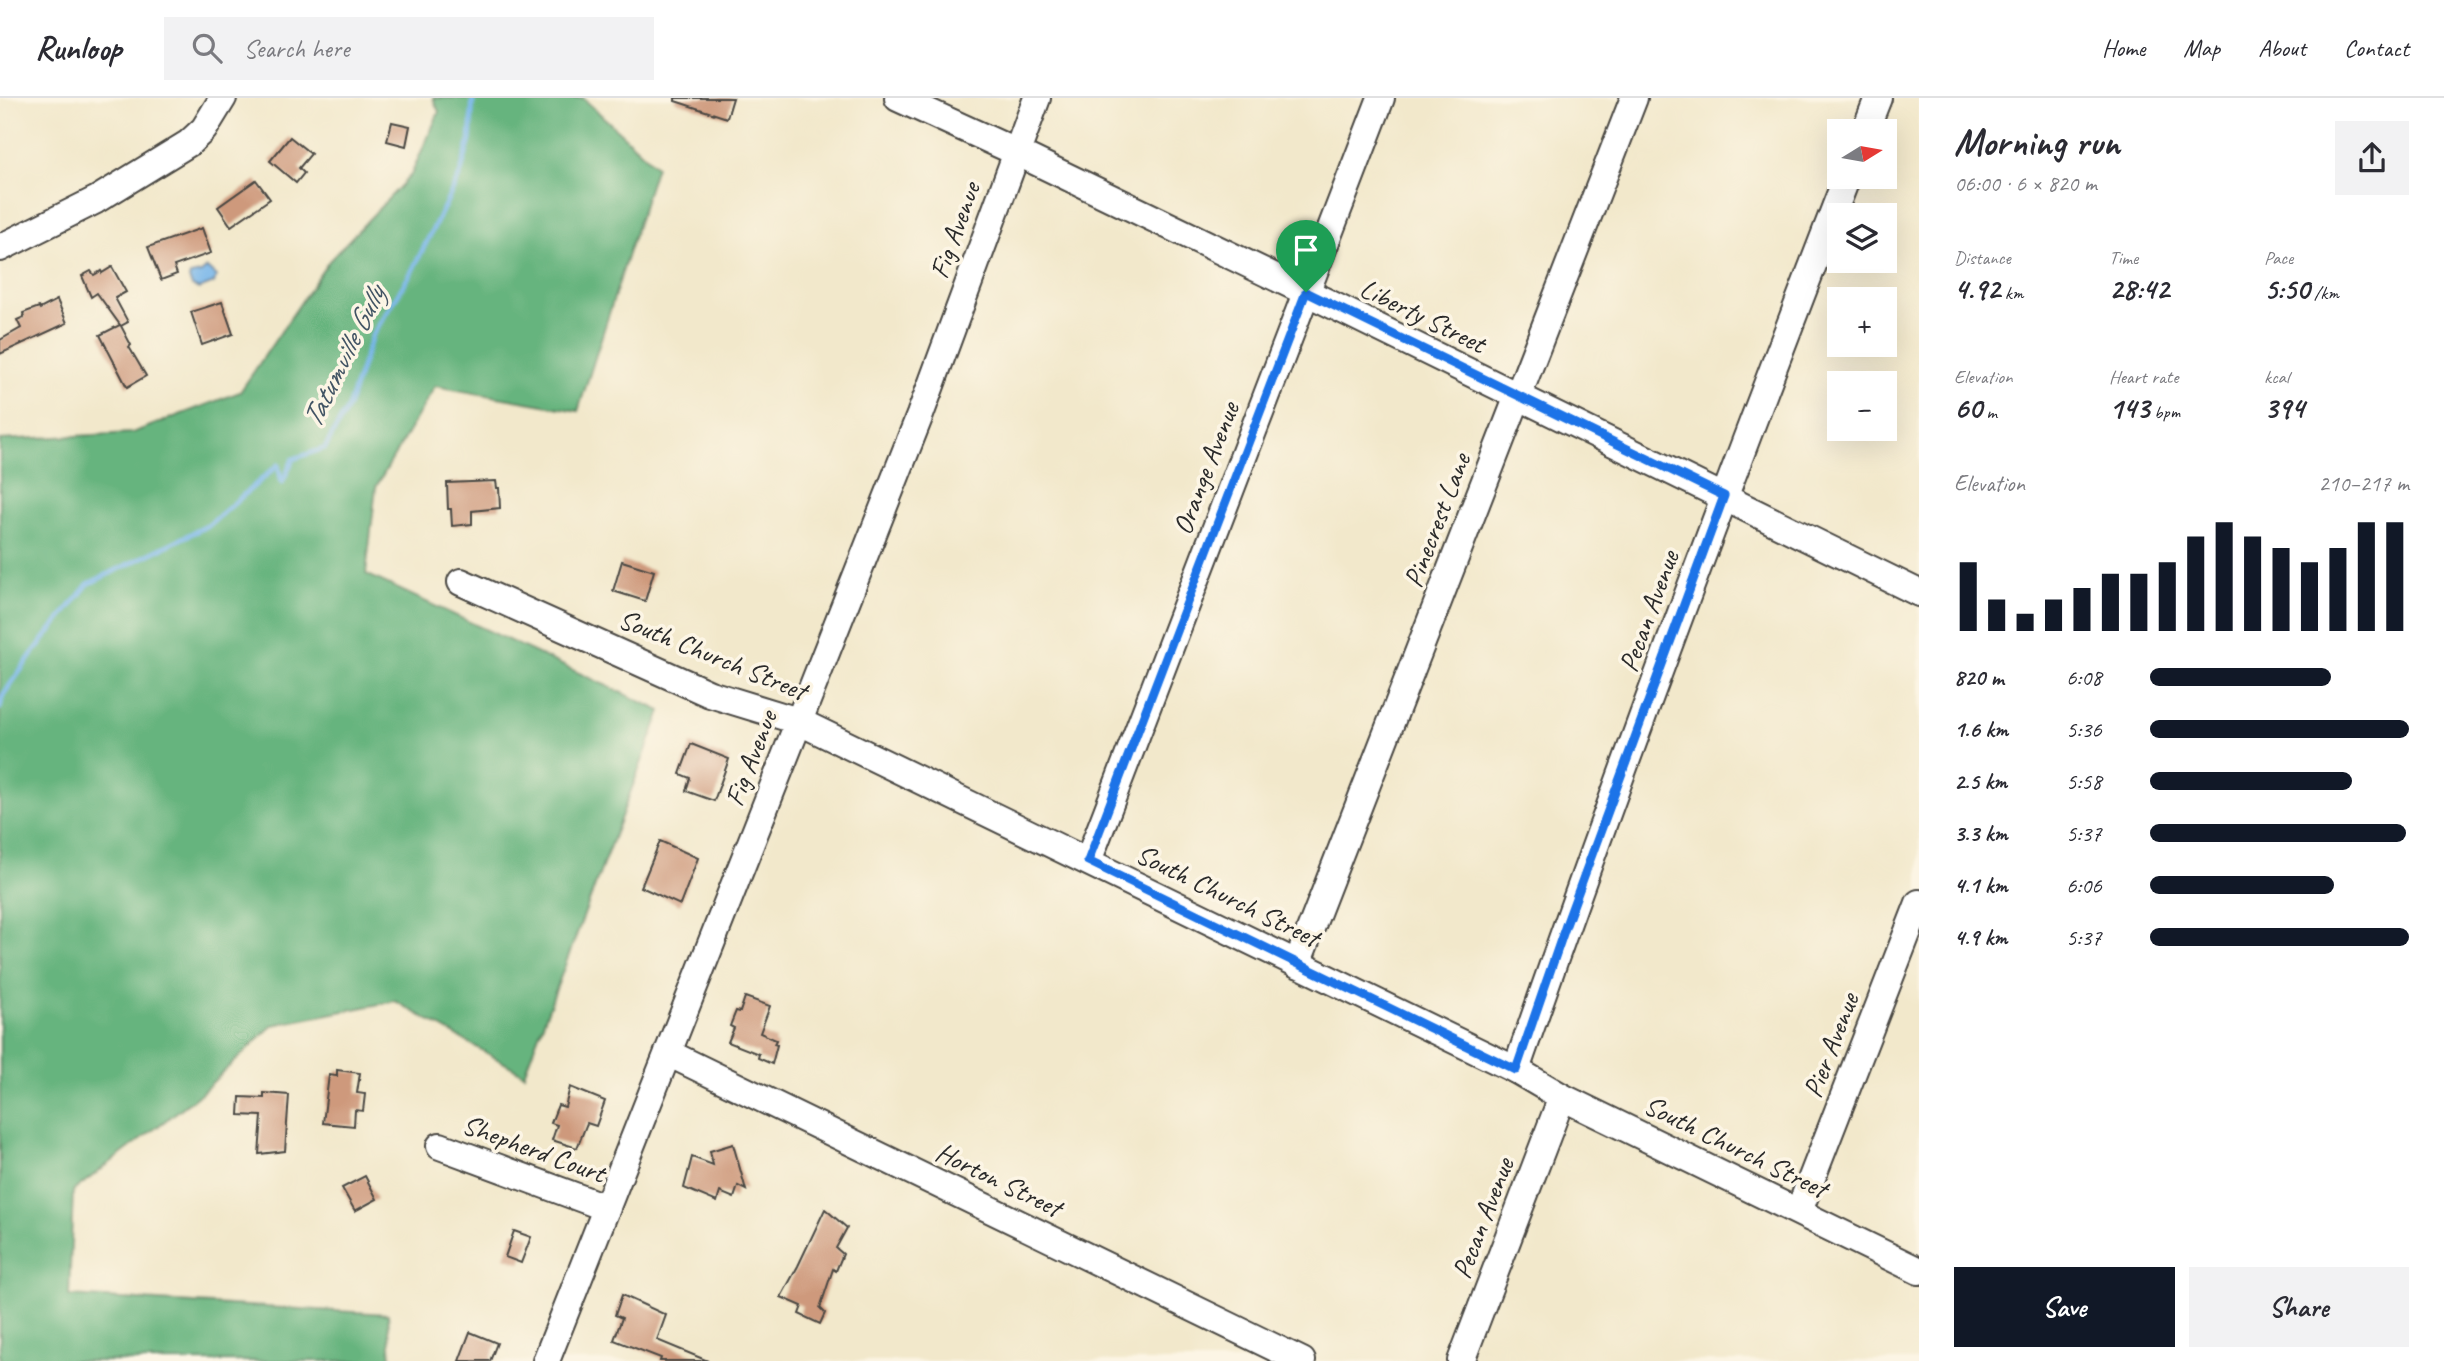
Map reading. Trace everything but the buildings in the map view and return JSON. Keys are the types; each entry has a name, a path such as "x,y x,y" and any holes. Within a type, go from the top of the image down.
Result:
{"street":[{"path":"0,248 96,200 189,143 204,129 223,98"},
{"name":"Liberty Street","path":"898,98 1306,292 1919,593"},
{"name":"Fig Avenue","path":"556,1358 607,1208 920,415 1037,98"},
{"name":"Orange Avenue","path":"1088,861 1381,98"},
{"name":"Pinecrest Lane","path":"1297,964 1634,98"},
{"path":"1870,119 1878,98"},
{"name":"Pecan Avenue","path":"1516,1070 1566,925 1724,496 1842,189"},
{"name":"South Church Street","path":"461,582 710,694 798,721 1516,1070 1562,1097 1919,1270"},
{"name":"Pier Avenue","path":"1799,1211 1919,903"},
{"name":"Horton Street","path":"668,1053 1302,1361"},
{"name":"Pecan Avenue","path":"1461,1361 1562,1097"},
{"name":"Shepherd Court","path":"440,1146 607,1208"}],"green space":[{"path":"433,98 583,98 656,166 578,411 435,386 376,487 366,574 661,711 524,1074 395,1001 273,1025 199,1095 73,1191 69,1296 388,1314 391,1361 0,1361 0,440 132,433 240,392 329,261 411,175 439,112"}],"water":[{"path":"207,268 216,276 214,283 199,289 192,286 190,275 201,273"}],"waterway":[{"name":"Tatumville Gully","path":"0,708 3,695 88,584 209,525 278,465 282,483 293,459 325,448 348,407 372,336 411,273 460,175 470,140 473,98"}],"route":[{"path":"1306,292 1724,496 1566,925 1516,1070 1088,861 1306,292"}]}
